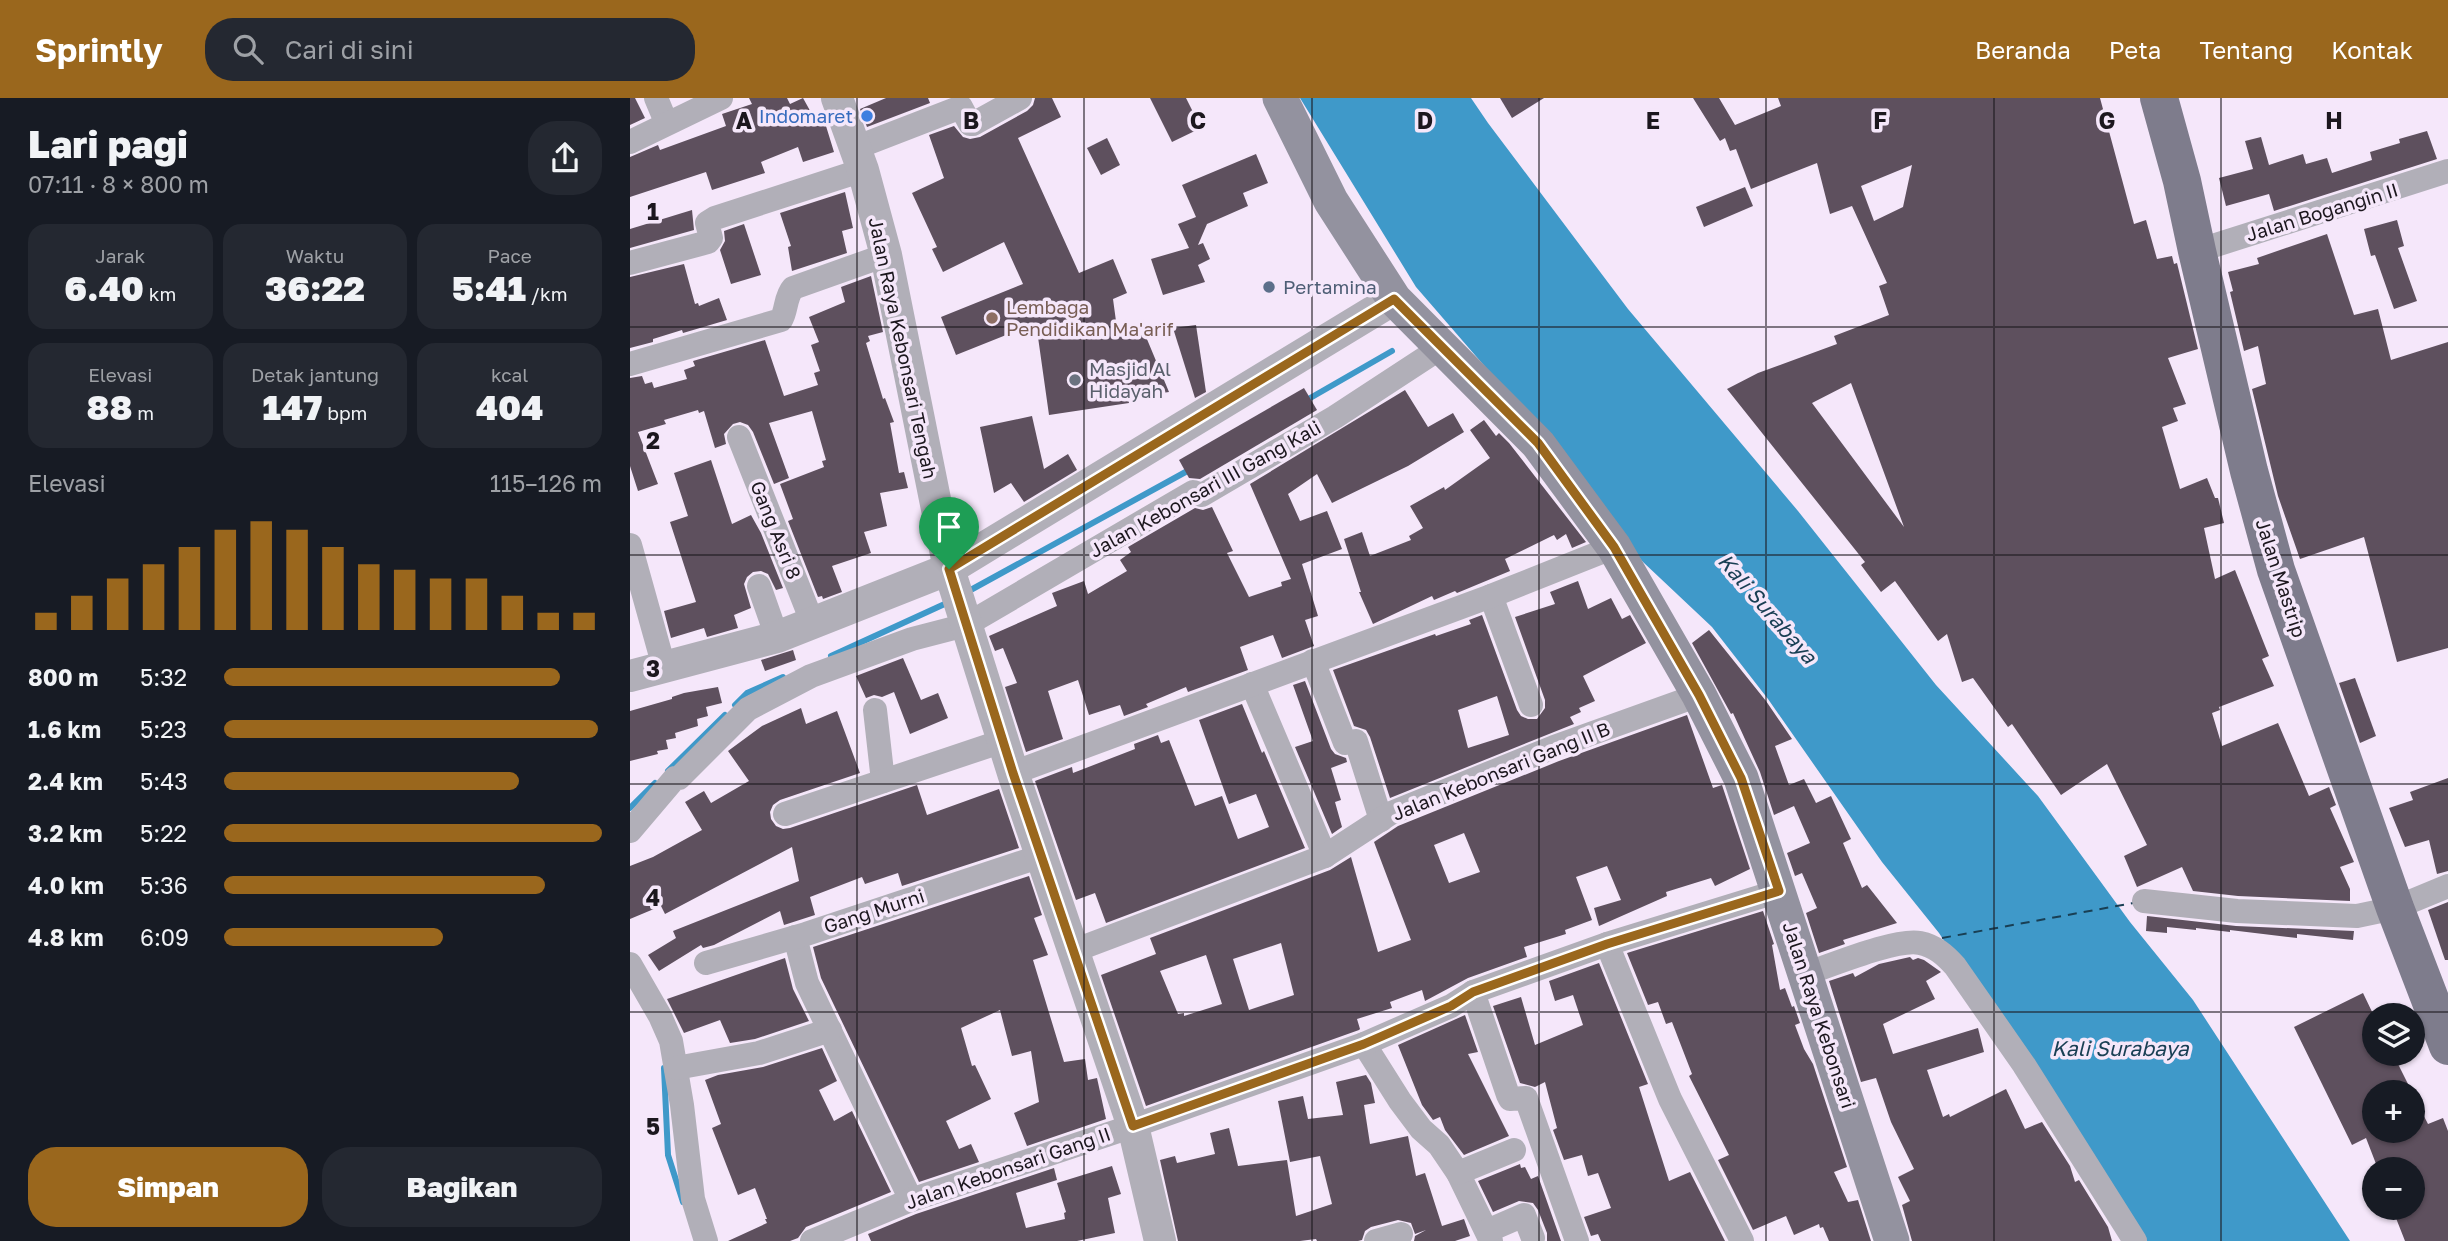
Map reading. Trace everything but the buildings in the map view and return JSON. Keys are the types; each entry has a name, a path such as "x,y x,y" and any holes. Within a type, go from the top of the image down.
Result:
{"main road":[{"name":"Jalan Raya Kebonsari","path":"1280,98 1331,201 1394,299 1538,443 1614,547 1699,695 1741,778 1892,1241"},
{"name":"Jalan Mastrip","path":"2159,98 2182,181 2249,471 2276,570 2395,908 2448,1046"}],"street":[{"path":"656,98 666,122"},
{"path":"630,142 666,122 721,98"},
{"name":"Jalan Raya Kebonsari Tengah","path":"837,98 859,159 886,255 959,601 1013,773 1133,1126 1160,1241"},
{"path":"630,263 708,242 711,238 707,223 715,218 859,159 961,107 970,124 973,124 1020,98"},
{"name":"Jalan Bogangin II","path":"2197,251 2448,171"},
{"path":"630,364 781,320 789,292 793,288 886,255"},
{"path":"630,831 675,778 679,778 748,709 811,676 912,639 959,601 1394,299"},
{"name":"Jalan Kebonsari III Gang Kali","path":"959,601 1193,492 1202,495 1335,417 1442,347"},
{"name":"Gang Asri 8","path":"739,437 813,624"},
{"path":"630,545 664,667"},
{"path":"1013,773 1491,596 1614,547"},
{"path":"759,586 777,637"},
{"path":"1491,596 1531,705"},
{"path":"630,676 777,637 813,624 959,601"},
{"path":"1313,661 1345,743 1356,741 1381,820"},
{"path":"1252,684 1325,856"},
{"name":"Jalan Kebonsari Gang II B","path":"1073,951 1325,856 1391,813 1554,747 1699,695"},
{"path":"875,710 883,781"},
{"path":"785,814 1003,741"},
{"name":"Gang Murni","path":"706,963 795,937 1041,856"},
{"path":"2144,901 2237,911 2357,916 2395,908 2448,886"},
{"name":"Jalan Kebonsari Gang II","path":"818,1240 911,1200 1133,1126 1364,1044 1451,1006 1473,992 1607,944 1779,891"},
{"path":"795,937 807,983 911,1200"},
{"path":"1805,974 1896,945 1919,943 1943,952 2024,1065 2135,1241"},
{"path":"1607,944 1670,1099 1742,1241"},
{"path":"630,964 671,1041 693,1199 706,1241"},
{"path":"1473,992 1508,1095 1510,1098 1526,1098 1577,1241"},
{"path":"676,1068 759,1053 830,1030"},
{"path":"1364,1044 1399,1101 1421,1129 1439,1145 1458,1173 1483,1233 1524,1215 1533,1238"},
{"path":"1458,1173 1514,1150"},
{"path":"1376,1241 1401,1234"}],"water":[{"name":"Kali Surabaya","path":"1300,98 1471,98 1628,309 1798,511 1936,685 2038,796 2130,922 2193,1000 2350,1241 2147,1241 2028,1069 1939,933 1882,862 1768,699 1712,627 1643,562 1494,377 1416,287"}],"waterway":[{"path":"1305,401 1392,351"},
{"path":"967,592 1191,469"},
{"path":"831,656 949,602"},
{"path":"735,705 747,693 783,677"},
{"path":"668,771 725,715"},
{"path":"630,808 655,783"},
{"path":"664,1068 668,1155 683,1202"}],"ferry route":[{"path":"1942,938 2133,903"}],"place":[{"name":"Indomaret","path":"867,116"},
{"name":"Pertamina","path":"1269,287"},
{"name":"Lembaga Pendidikan Ma'arif","path":"992,318"},
{"name":"Masjid Al Hidayah","path":"1075,380"}],"route":[{"path":"1394,299 1538,443 1614,547 1699,695 1741,778 1779,891 1607,944 1473,992 1451,1006 1364,1044 1133,1126 1013,773 949,569 1394,299"}]}
